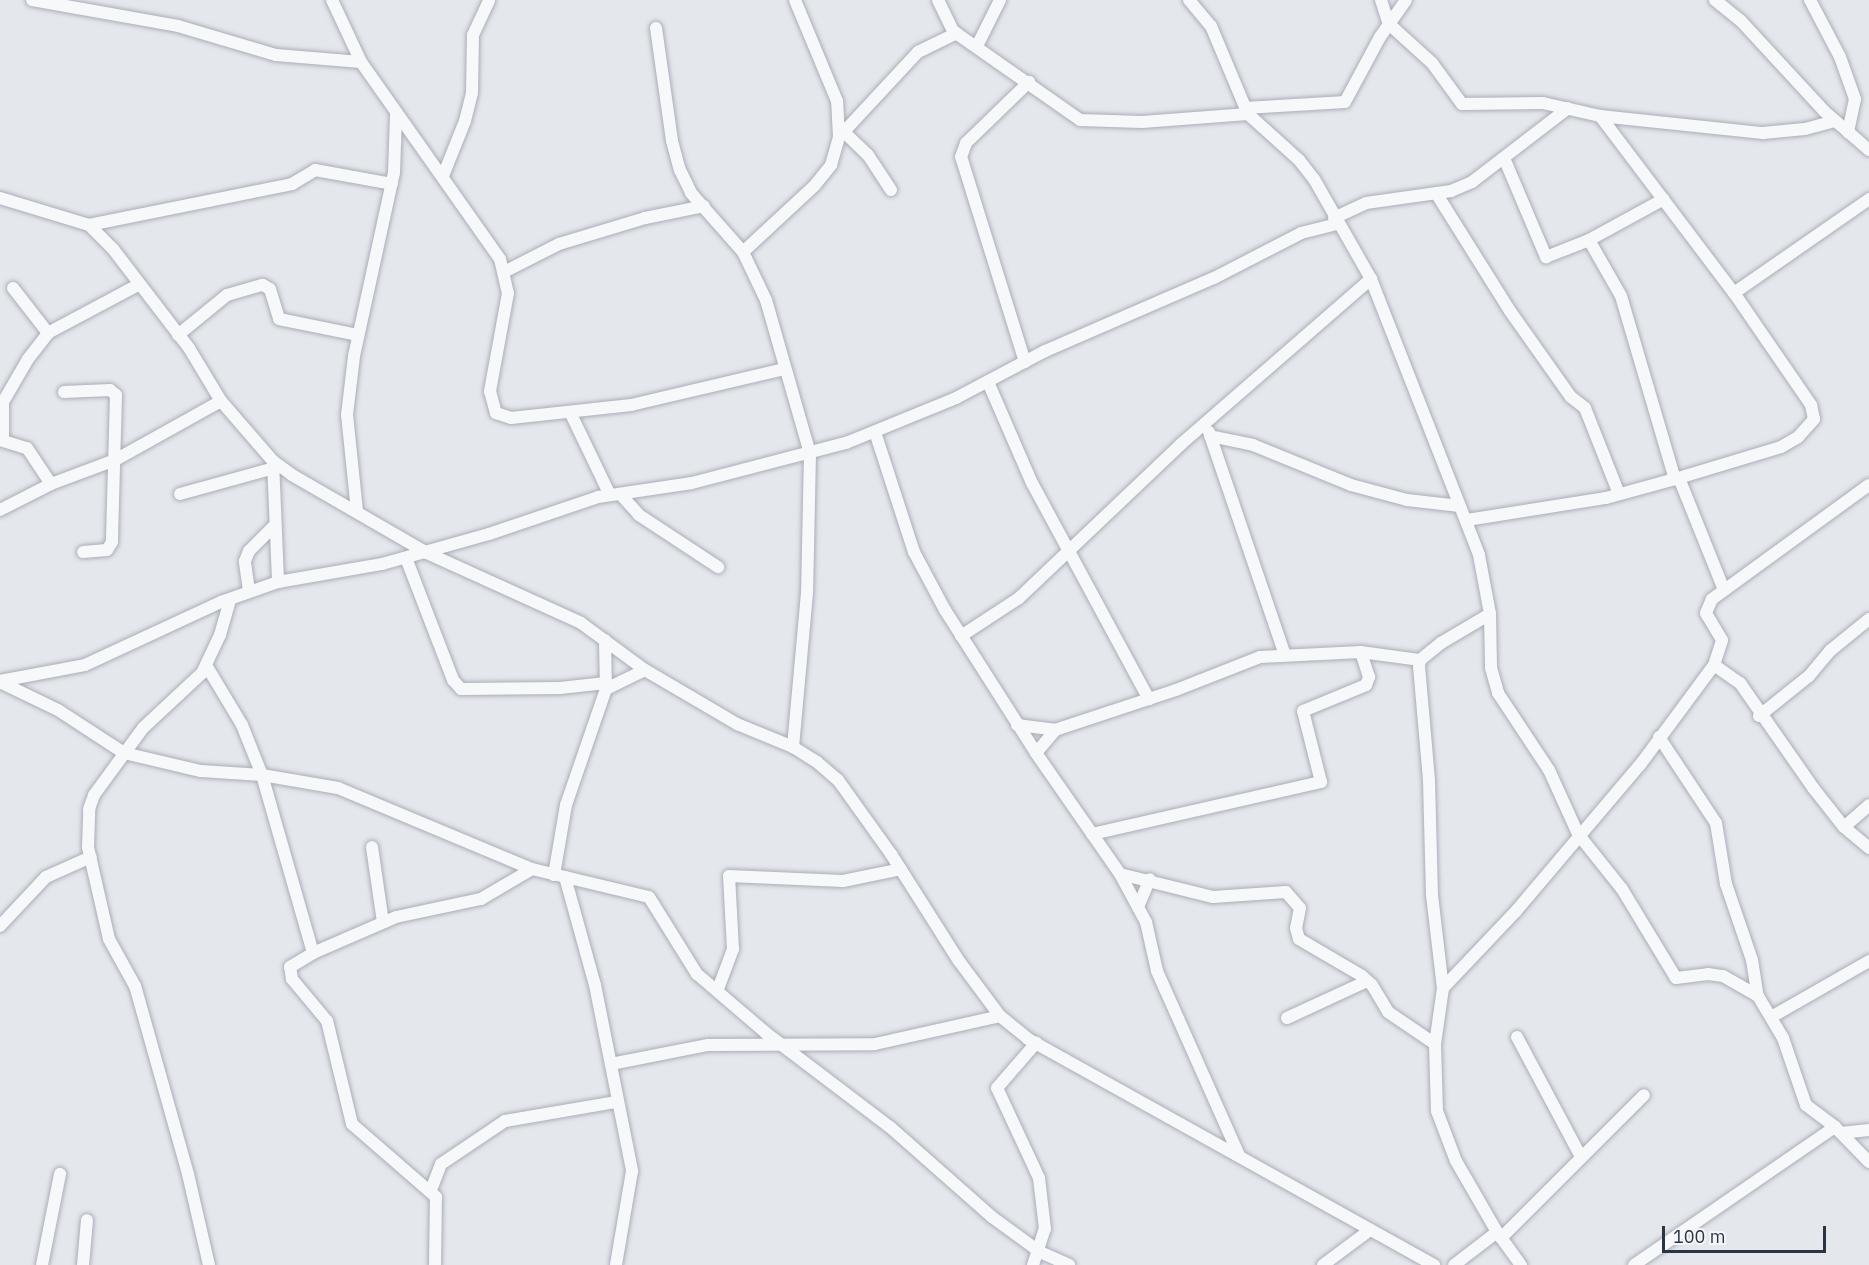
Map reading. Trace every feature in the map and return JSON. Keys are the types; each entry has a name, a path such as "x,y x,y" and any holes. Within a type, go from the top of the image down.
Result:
{"street":[{"path":"32,0 178,26 276,55 361,62"},
{"path":"332,0 361,62 396,115 413,134 496,251 504,272 508,293 490,391 492,407 500,416 511,418 631,405 785,369"},
{"path":"443,176 465,121 472,93 472,35 489,0"},
{"path":"795,0 837,101 842,135 868,155 891,189"},
{"path":"938,0 957,33 978,44 1075,117 1089,122 1345,102 1389,24 1407,0"},
{"path":"978,44 1000,0"},
{"path":"1189,0 1211,26 1246,111 1299,160 1371,279 1467,520 1483,570 1490,614 1491,668 1498,693 1549,770 1578,834 1622,889 1676,978 1723,976 1758,996 1773,1017 1806,1105 1838,1130 1869,1162"},
{"path":"1382,0 1389,24 1432,63 1462,104 1543,103 1600,116 1763,133 1797,131 1835,121"},
{"path":"1715,0 1741,21 1835,121 1869,150"},
{"path":"1810,0 1840,57 1855,99 1848,132"},
{"path":"656,28 675,150 691,193 743,252 765,300 810,453 807,593 793,747"},
{"path":"743,252 815,185 831,165 842,135 918,52 957,33"},
{"path":"1025,362 961,157 966,143 1029,82"},
{"path":"0,681 85,665 230,599 278,582 427,553 616,496 810,453 875,432 988,382 1025,362 1224,274 1301,233 1336,221 1366,203 1436,194 1472,183 1568,108"},
{"path":"357,511 347,415 358,335 392,184 397,144 396,115"},
{"path":"1467,520 1620,494 1677,478 1781,447 1798,436 1814,418 1811,405 1734,293 1600,116"},
{"path":"397,144 413,134"},
{"path":"1504,158 1546,257 1589,240 1664,200"},
{"path":"89,225 292,184 315,170 392,184"},
{"path":"1436,194 1510,311 1571,397 1585,408 1620,494"},
{"path":"0,198 89,225 113,249 178,335 221,400 272,465 357,511 427,553 562,613 604,639 645,670 737,724 793,747 838,780 901,869 959,961 1000,1016 1036,1043 1434,1265"},
{"path":"1734,293 1869,199"},
{"path":"504,272 560,244 645,218 704,206"},
{"path":"1589,240 1621,296 1637,362 1677,478 1724,590"},
{"path":"961,636 1019,598 1205,423 1371,279"},
{"path":"51,484 27,448 2,440 3,402 28,359 48,333 138,285"},
{"path":"178,335 227,296 263,285 270,289 279,319 358,335"},
{"path":"13,288 48,333"},
{"path":"988,382 1032,483 1149,699"},
{"path":"64,392 114,391 115,460 110,548 83,552"},
{"path":"0,510 51,484 115,460 221,400"},
{"path":"570,412 616,496 639,515 718,567"},
{"path":"1205,423 1285,655"},
{"path":"875,432 914,552 961,636 1017,725 1120,874 1138,906 1146,922 1157,971 1239,1155"},
{"path":"1210,436 1253,445 1363,488 1407,500 1460,506"},
{"path":"180,494 272,465"},
{"path":"272,465 278,582"},
{"path":"1443,988 1516,911 1578,834 1640,765 1714,665 1722,640 1706,613 1706,606 1724,590 1869,485"},
{"path":"249,591 245,561 249,551 274,526"},
{"path":"406,558 453,680 461,689 606,686 645,670"},
{"path":"209,1265 188,1174 135,986 109,939 88,847 89,809 94,795 143,728 191,684 206,664 230,599"},
{"path":"1017,725 1054,730 1149,699 1260,657 1361,652 1420,660 1490,614"},
{"path":"1760,716 1809,676 1831,650 1869,619"},
{"path":"1469,628 1490,644"},
{"path":"604,639 606,686 566,806 560,876 611,1064 616,1102 632,1171 616,1265"},
{"path":"1092,834 1321,782 1303,711 1366,685 1369,677 1361,652"},
{"path":"1420,660 1432,895 1443,988 1435,1044 1437,1111 1456,1161 1499,1235 1521,1265"},
{"path":"206,664 242,725 262,775 313,953"},
{"path":"1714,665 1740,683 1760,716 1844,827 1869,848"},
{"path":"0,681 58,710 124,753 201,771 262,775 361,796 532,869 649,897 686,961 779,1043 890,1127 992,1217 1040,1252 1068,1265"},
{"path":"1036,753 1054,730"},
{"path":"1659,737 1716,823 1726,884 1752,960 1758,996"},
{"path":"1844,827 1869,805"},
{"path":"372,847 383,922"},
{"path":"0,926 46,877 91,857"},
{"path":"435,1265 438,1203 431,1190 352,1124 327,1021 290,975 290,967 313,953 410,912 481,899 532,869"},
{"path":"718,989 734,949 729,876 843,881 901,869"},
{"path":"1120,874 1150,879 1219,897 1287,891 1300,908 1296,928 1299,939 1367,981 1388,1012 1435,1044"},
{"path":"1138,906 1150,879"},
{"path":"1773,1017 1869,961"},
{"path":"1287,1018 1367,981"},
{"path":"611,1064 708,1045 875,1044 1000,1016"},
{"path":"1517,1037 1581,1157"},
{"path":"1033,1265 1040,1252 1046,1211 1039,1178 997,1088 1036,1043"},
{"path":"1454,1265 1499,1235 1644,1095"},
{"path":"431,1190 441,1164 505,1121 616,1102"},
{"path":"1634,1265 1838,1130 1869,1130"},
{"path":"42,1265 60,1174"},
{"path":"83,1265 87,1220"},
{"path":"1323,1265 1370,1230"}]}
